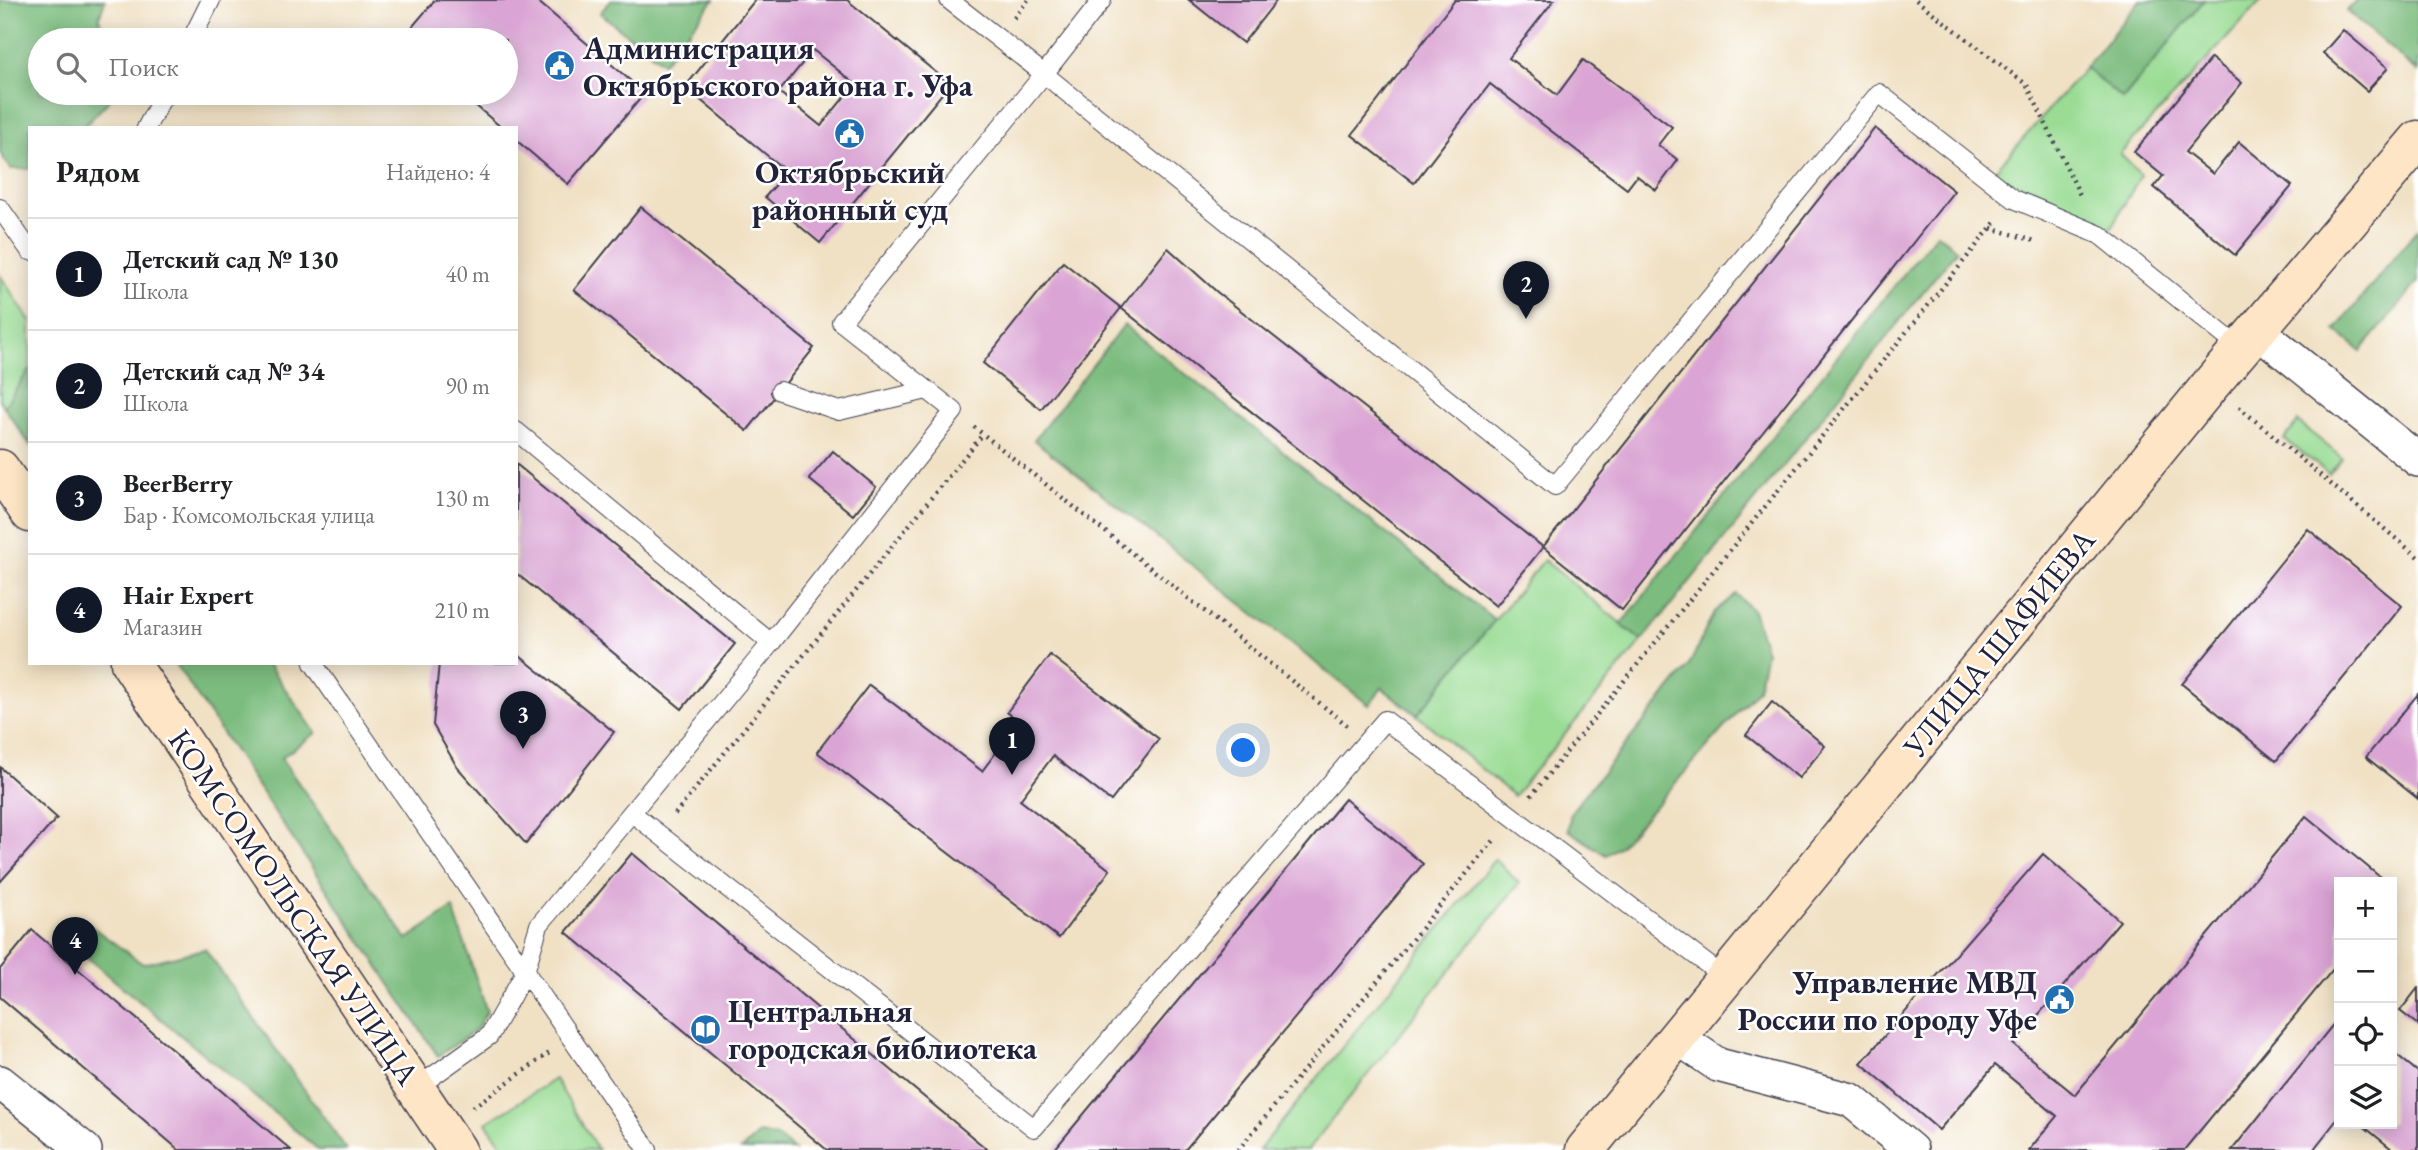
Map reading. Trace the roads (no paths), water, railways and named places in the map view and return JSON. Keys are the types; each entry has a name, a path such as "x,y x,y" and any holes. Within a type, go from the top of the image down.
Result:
{"street":[{"name":"УЛИЦА ШАФИЕВА","path":"1585,1150 2211,384 2418,140"},
{"path":"2249,339 2418,460"},
{"path":"0,469 28,510"},
{"name":"КОМСОМОЛЬСКАЯ УЛИЦА","path":"132,665 450,1139"},
{"path":"1677,1037 1718,1065 1851,1100 1911,1150"},
{"path":"0,1083 85,1150"}],"lane":[{"path":"197,28 211,0"},
{"path":"949,0 1555,486 1879,93 2014,199 2100,235 2249,339"},
{"path":"415,1088 489,1036 525,972 539,925 771,643 954,411 841,322 1102,0"},
{"path":"149,126 159,105"},
{"path":"0,208 24,231"},
{"path":"780,391 839,411 927,390"},
{"path":"518,433 771,643"},
{"path":"314,665 648,1150"},
{"path":"632,813 1034,1128 1385,720 1724,977"}],"place":[{"name":"Администрация Октябрьского района г. Уфа","path":"560,66"},
{"name":"Октябрьский районный суд","path":"850,133"},
{"name":"Детский сад № 34","path":"1526,319"},
{"name":"BeerBerry","path":"523,749"},
{"name":"Детский сад № 130","path":"1012,775"},
{"name":"Hair Expert","path":"75,975"},
{"name":"Управление МВД России по городу Уфе","path":"2060,1000"},
{"name":"Центральная городская библиотека","path":"705,1029"}]}
